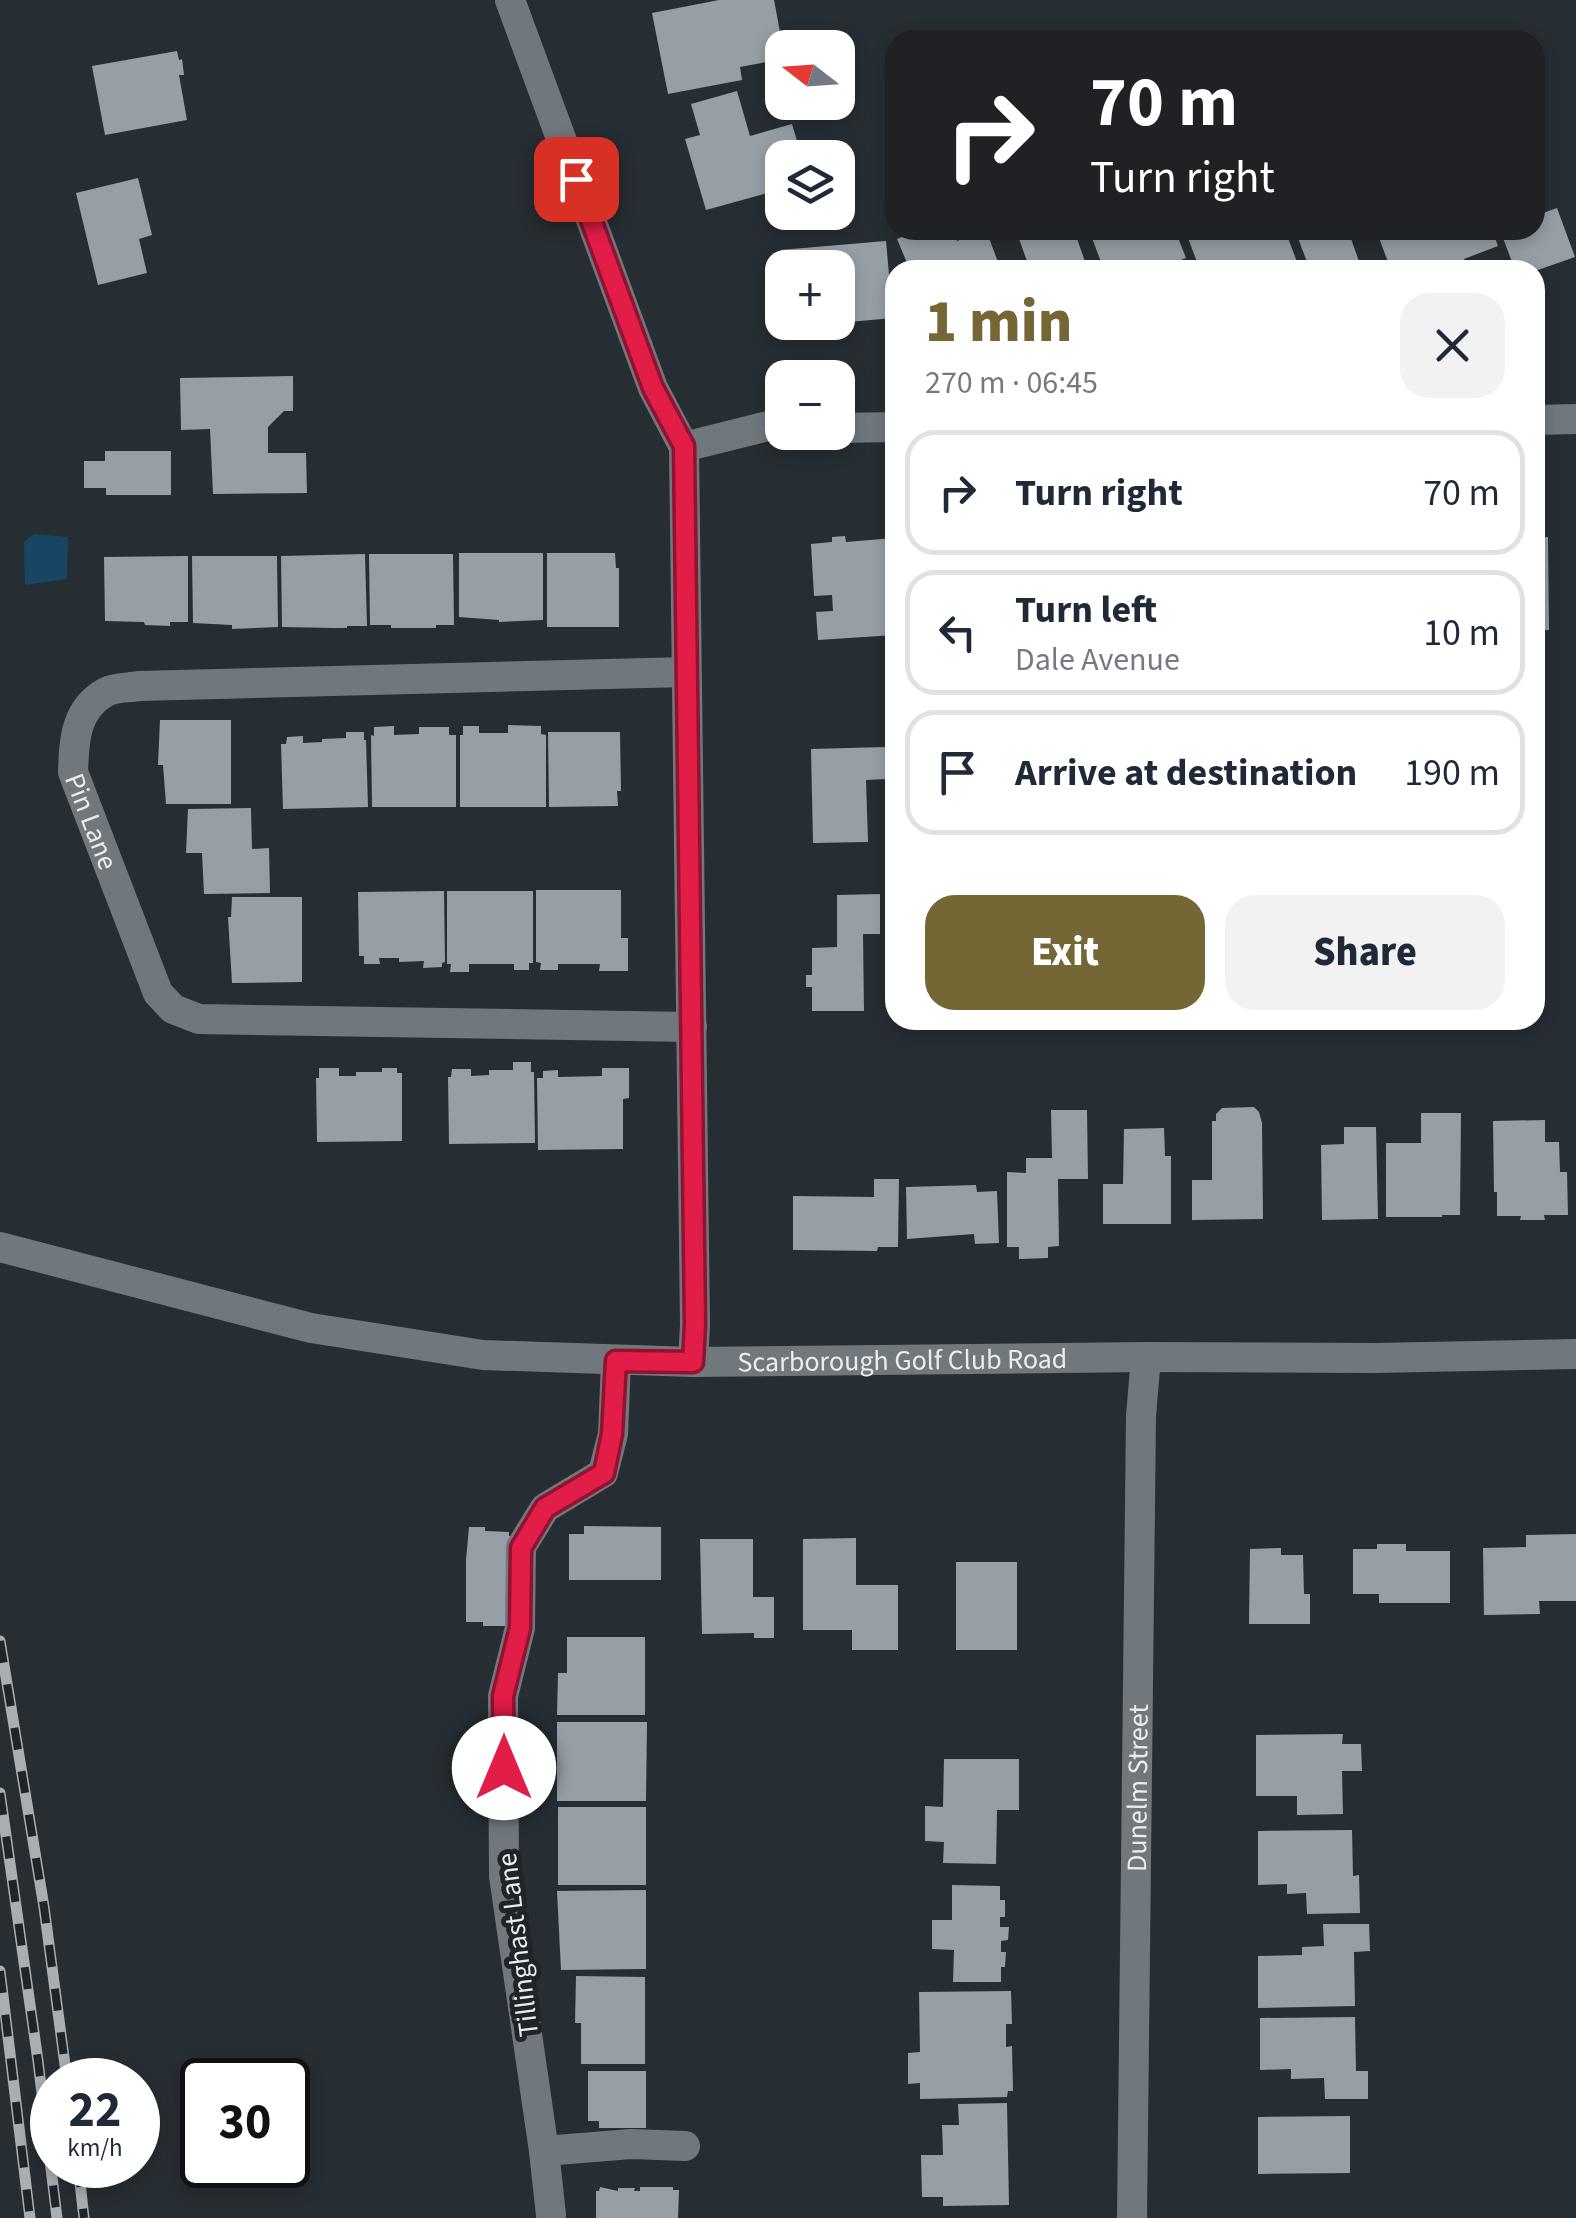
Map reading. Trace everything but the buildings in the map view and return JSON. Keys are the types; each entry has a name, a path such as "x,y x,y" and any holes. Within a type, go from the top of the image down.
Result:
{"street":[{"path":"510,0 653,388 684,446 693,1362"},
{"path":"1545,420 1576,419"},
{"path":"684,446 765,427"},
{"path":"855,428 885,427"},
{"name":"Pin Lane","path":"686,672 109,690 85,710 74,736 73,772 158,993 173,1010 199,1020 692,1027"},
{"name":"Scarborough Golf Club Road","path":"0,1246 311,1328 483,1355 693,1362 1576,1354"},
{"name":"Dunelm Street","path":"1132,2218 1141,1416 1146,1357"},
{"name":"Tillinghast Lane","path":"551,2214 504,1876 503,1696 520,1628 521,1548 545,1508 604,1473 612,1434 616,1361"},
{"path":"544,2151 631,2144 685,2146"}],"shaded area":[{"path":"34,534 68,537 67,579 25,585 24,542"}],"railway":[{"path":"0,1641 44,1907 64,2058"},
{"path":"0,1793 57,2218"},
{"path":"0,1971 30,2218"},
{"path":"81,2188 84,2218"}],"route":[{"path":"504,1768 503,1696 520,1628 521,1548 545,1508 604,1473 612,1434 616,1361 693,1362 695,1324 684,446 653,388 576,179"}]}
